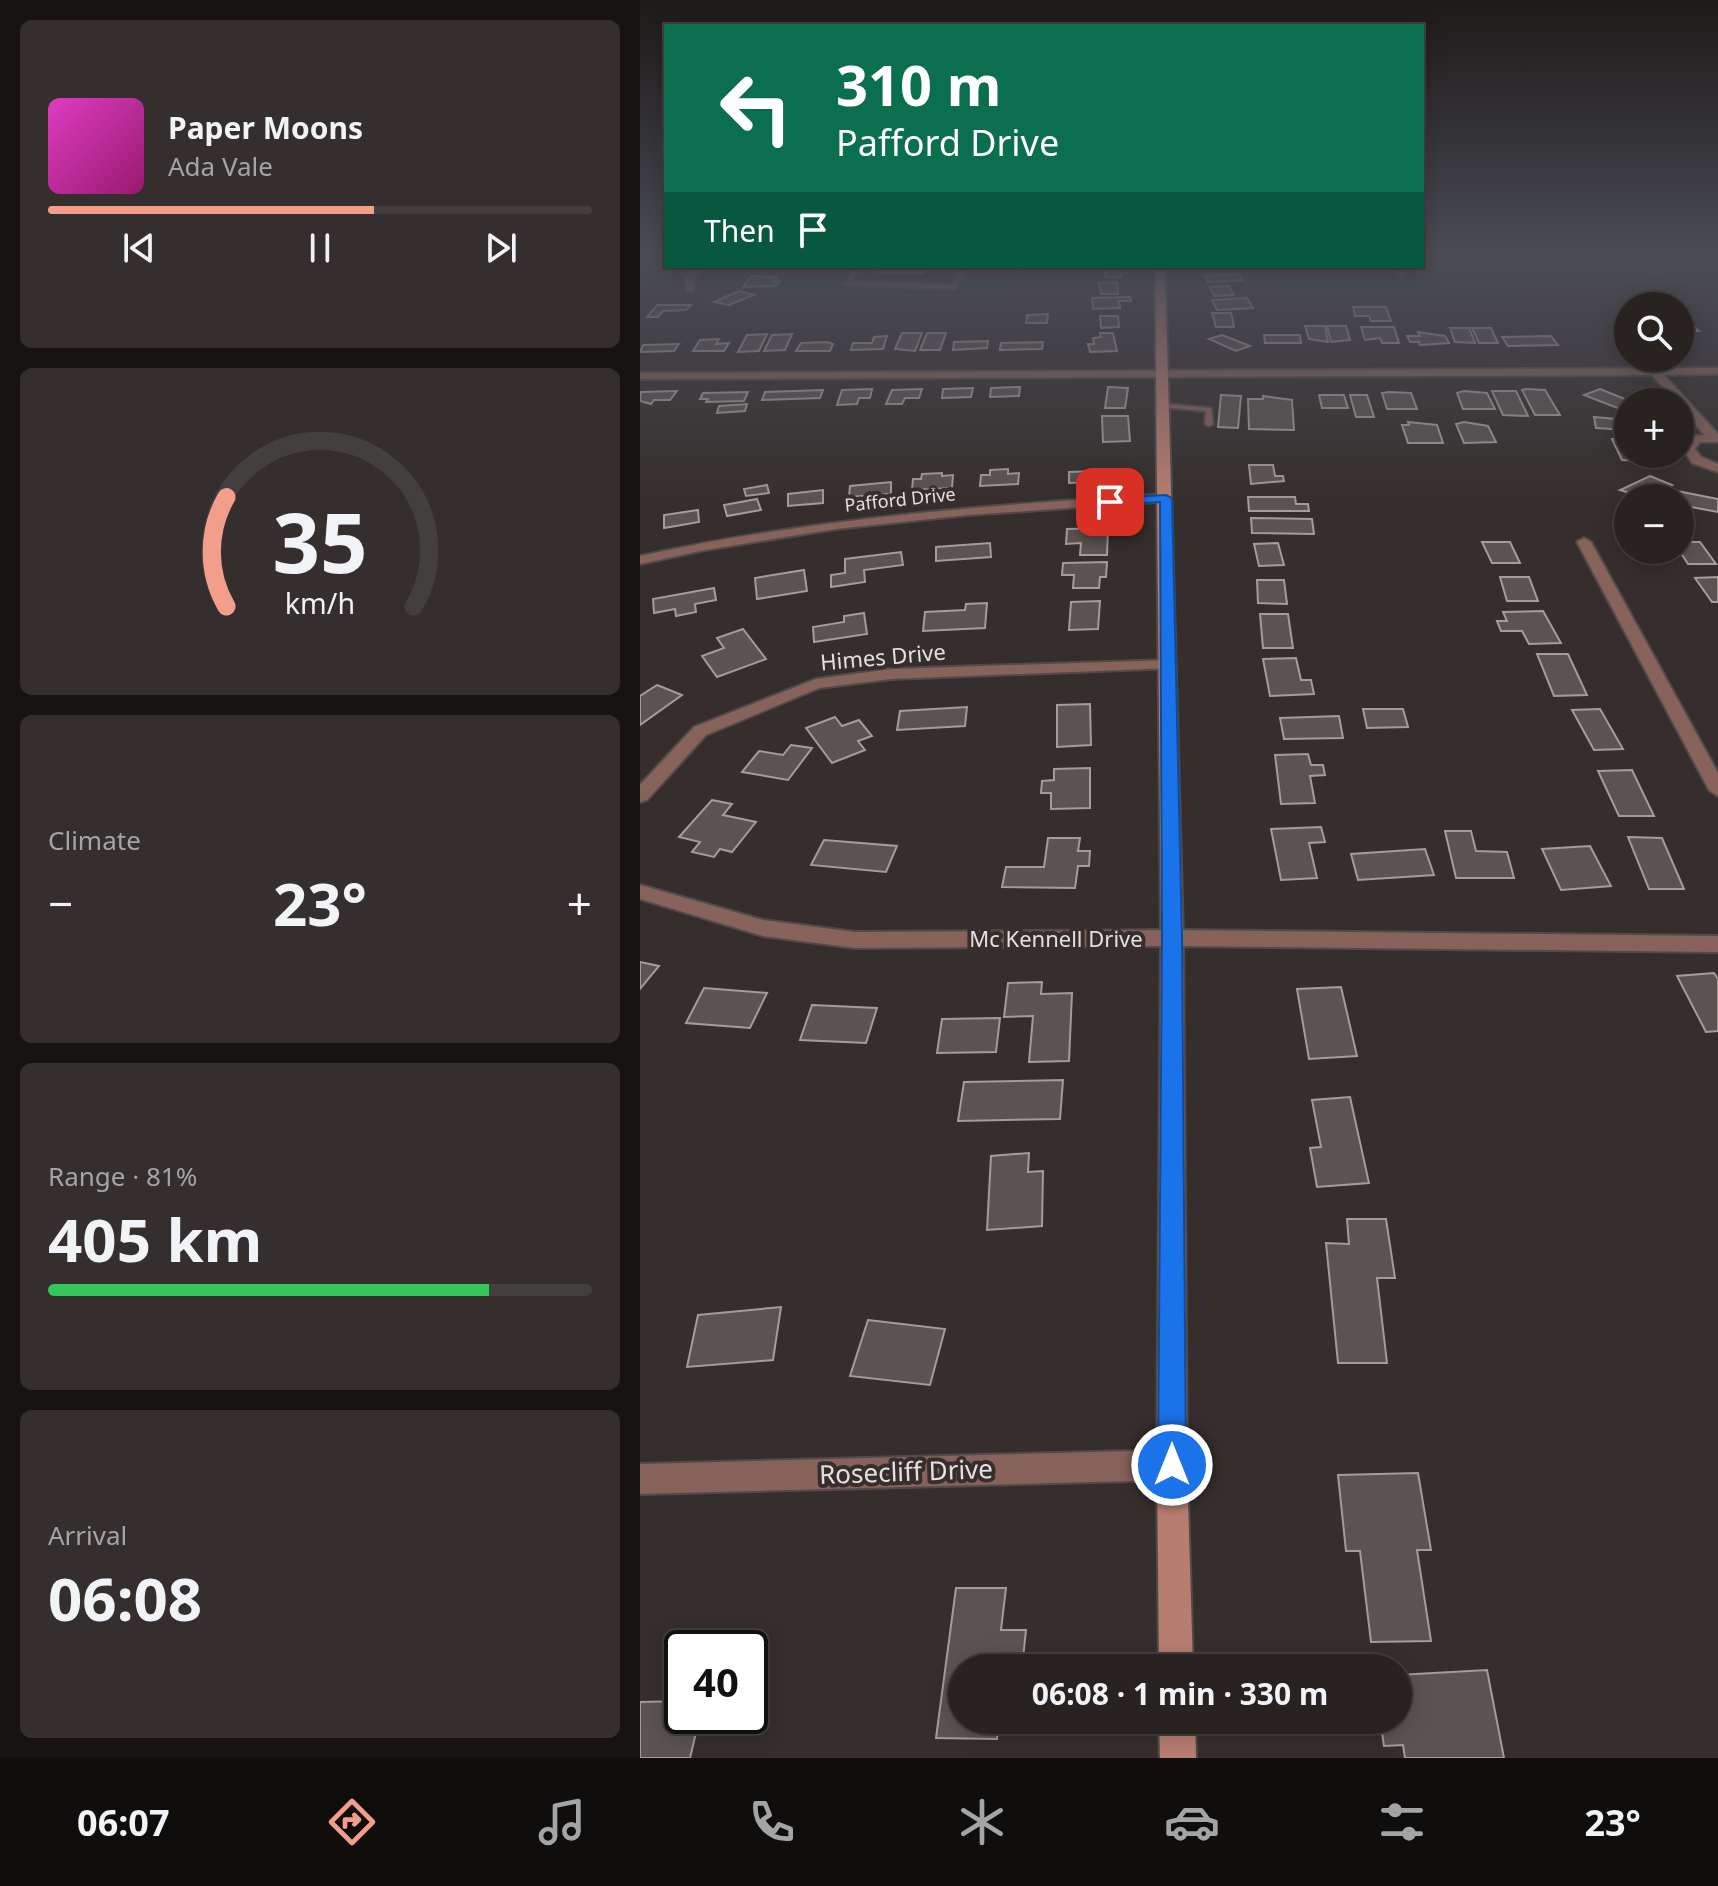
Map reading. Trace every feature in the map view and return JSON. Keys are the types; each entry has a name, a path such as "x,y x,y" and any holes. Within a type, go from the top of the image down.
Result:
{"street":[{"path":"1163,342 1172,938 1172,1465 1176,1654"},
{"path":"640,376 1614,371"},
{"path":"1694,371 1718,371"},
{"path":"1656,372 1714,437"},
{"path":"1714,437 1696,439 1689,449 1696,460 1718,468"},
{"name":"Pafford Drive","path":"640,560 818,526 971,510 1166,498"},
{"path":"1584,542 1718,790"},
{"name":"Himes Drive","path":"640,796 700,731 816,684 891,674 1168,665"},
{"name":"Mc Kennell Drive","path":"640,892 763,928 855,940 1172,938 1718,944"},
{"name":"Rosecliff Drive","path":"640,1479 1172,1465"},
{"path":"1177,1734 1178,1758"}],"lane":[{"path":"1164,406 1209,406 1209,424"}],"building":[{"path":"699,342 729,343 724,351 693,351"},
{"path":"743,342 763,342 759,351 738,352"},
{"path":"768,342 788,342 785,350 764,351"},
{"path":"885,342 883,349 851,350 853,343"},
{"path":"898,342 918,342 915,351 895,349"},
{"path":"923,342 943,342 940,350 920,350"},
{"path":"954,342 988,342 987,348 953,350"},
{"path":"1043,342 1042,349 1000,350 1001,343"},
{"path":"1115,342 1117,351 1090,352 1088,344"},
{"path":"1216,342 1240,342 1250,346 1236,351"},
{"path":"1419,342 1449,343 1420,345"},
{"path":"1505,342 1556,342 1558,345 1508,346"},
{"path":"801,343 833,344 830,351 796,351"},
{"path":"679,344 674,351 640,352 643,345"},
{"path":"1020,387 1019,396 990,397 991,388"},
{"path":"1108,387 1128,388 1125,408 1105,408"},
{"path":"973,388 971,397 942,398 943,389"},
{"path":"872,389 870,398 859,398 857,404 837,405 842,390"},
{"path":"922,389 919,398 905,398 902,404 886,404 892,390"},
{"path":"1600,389 1614,395 1614,407 1584,395"},
{"path":"823,390 820,398 762,400 765,392"},
{"path":"1522,390 1545,390 1560,415 1535,415"},
{"path":"677,391 670,400 654,400 651,404 640,401 641,392"},
{"path":"1492,391 1516,391 1528,416 1503,415"},
{"path":"748,392 744,401 706,402 708,399 700,399 703,393"},
{"path":"1382,393 1411,393 1417,409 1387,409"},
{"path":"1457,393 1487,393 1495,409 1463,409"},
{"path":"1221,395 1241,396 1238,428 1218,427"},
{"path":"1319,395 1344,395 1348,408 1322,408"},
{"path":"1350,395 1367,395 1374,417 1356,417"},
{"path":"1263,396 1292,400 1294,430 1249,429 1248,399 1263,399"},
{"path":"747,404 745,411 717,413 719,406"},
{"path":"1102,416 1128,416 1130,441 1103,442"},
{"path":"1594,417 1614,419 1614,429 1596,428"},
{"path":"1408,422 1437,425 1443,443 1408,443 1402,425 1409,425"},
{"path":"1464,422 1488,426 1496,442 1464,443 1456,424"},
{"path":"1249,465 1273,465 1275,476 1283,476 1284,481 1251,484"},
{"path":"1008,469 1008,474 1019,473 1018,484 980,486 981,475 990,475 990,470"},
{"path":"1121,470 1122,481 1069,483 1069,472"},
{"path":"942,473 942,476 953,475 952,488 912,490 913,479 921,479 922,474"},
{"path":"1650,476 1670,484 1633,484"},
{"path":"891,482 891,494 849,497 850,486"},
{"path":"767,485 769,493 746,496 744,489"},
{"path":"823,490 823,503 788,506 788,494"},
{"path":"1694,494 1718,499 1718,512 1694,508"},
{"path":"1248,497 1295,497 1296,504 1308,504 1309,511 1249,511"},
{"path":"757,499 761,510 727,516 724,505"},
{"path":"698,510 699,522 664,528 664,515"},
{"path":"1251,518 1312,519 1314,534 1252,533"},
{"path":"1108,528 1107,555 1080,555 1081,543 1066,544 1067,529"},
{"path":"1482,542 1510,542 1520,563 1492,563"},
{"path":"1694,542 1700,542 1716,564 1694,564"},
{"path":"990,543 991,557 936,561 936,547"},
{"path":"1278,543 1284,565 1259,566 1254,544"},
{"path":"901,552 903,565 864,570 865,582 831,587 831,575 845,573 845,559"},
{"path":"1107,562 1106,577 1100,577 1099,588 1073,588 1074,575 1062,575 1063,563"},
{"path":"804,570 807,591 757,599 755,578"},
{"path":"1500,577 1529,577 1538,601 1507,601"},
{"path":"1718,577 1718,602 1712,602 1695,578"},
{"path":"1257,580 1284,580 1287,604 1258,603"},
{"path":"714,588 716,600 695,604 696,612 676,616 675,609 654,613 653,599"},
{"path":"1100,601 1098,629 1069,630 1071,602"},
{"path":"987,603 985,628 923,631 925,612 965,610 966,604"},
{"path":"1543,611 1561,643 1529,644 1522,631 1501,631 1497,621 1507,621 1503,612"},
{"path":"864,613 867,634 814,642 813,627 844,622 844,616"},
{"path":"1260,614 1288,614 1293,648 1263,648"},
{"path":"743,629 766,659 717,677 702,656 724,648 717,638"},
{"path":"1537,654 1568,654 1587,695 1554,696"},
{"path":"1296,658 1301,680 1311,680 1314,694 1270,696 1263,659"},
{"path":"657,685 682,695 640,725 640,696"},
{"path":"1090,704 1091,745 1057,747 1057,705"},
{"path":"967,707 965,726 897,730 900,711"},
{"path":"1363,709 1403,709 1408,727 1367,728"},
{"path":"1600,709 1623,749 1594,750 1572,710"},
{"path":"1339,716 1343,738 1284,739 1280,718"},
{"path":"835,717 842,726 859,720 872,736 858,741 865,750 832,763 806,728"},
{"path":"791,745 812,748 788,780 742,772 759,751 783,755"},
{"path":"1308,754 1311,765 1323,765 1325,775 1310,776 1315,803 1281,804 1275,755"},
{"path":"1090,768 1090,808 1051,809 1051,793 1041,793 1042,781 1054,780 1054,769"},
{"path":"1632,770 1654,816 1619,816 1598,771"},
{"path":"712,800 732,804 723,815 756,822 732,852 720,849 714,857 692,852 700,842 679,837"},
{"path":"1321,827 1325,842 1309,843 1317,878 1281,880 1271,829"},
{"path":"1445,831 1471,831 1476,851 1507,852 1514,878 1456,878"},
{"path":"1628,837 1662,838 1684,889 1649,889"},
{"path":"1048,838 1080,838 1078,851 1090,851 1089,866 1078,866 1075,888 1002,887 1006,867 1044,867"},
{"path":"824,840 897,846 886,872 811,865"},
{"path":"1590,846 1611,886 1561,890 1542,849"},
{"path":"1425,849 1434,875 1358,880 1351,854"},
{"path":"640,962 659,966 640,989"},
{"path":"1714,973 1718,979 1718,1031 1706,1032 1677,976"},
{"path":"1042,982 1041,994 1072,993 1069,1061 1029,1062 1033,1016 1004,1017 1008,983"},
{"path":"1341,987 1357,1056 1309,1059 1297,989"},
{"path":"704,988 767,993 750,1028 686,1023"},
{"path":"812,1005 877,1008 866,1043 800,1040"},
{"path":"1000,1018 996,1052 937,1053 942,1019"},
{"path":"1063,1080 1060,1119 958,1121 964,1082"},
{"path":"1350,1097 1369,1183 1317,1187 1310,1148 1321,1147 1312,1100"},
{"path":"1029,1153 1028,1172 1043,1171 1042,1226 987,1230 991,1156"},
{"path":"1347,1219 1386,1219 1395,1278 1377,1278 1387,1363 1338,1363 1326,1243 1349,1244"},
{"path":"781,1307 773,1360 687,1367 698,1315"},
{"path":"868,1320 945,1329 930,1385 850,1376"},
{"path":"1418,1473 1431,1550 1417,1550 1431,1641 1371,1642 1360,1551 1346,1551 1338,1475"},
{"path":"956,1588 1006,1588 1001,1630 1026,1630 1023,1654 948,1654 948,1734 998,1734 997,1739 936,1738"},
{"path":"1487,1670 1504,1758 1405,1758 1403,1745 1384,1746 1382,1734 1412,1734 1412,1674"},
{"path":"664,1701 664,1734 696,1734 690,1758 640,1758 640,1702"}],"route":[{"path":"1110,502 1166,498 1172,938 1172,1465"}]}
